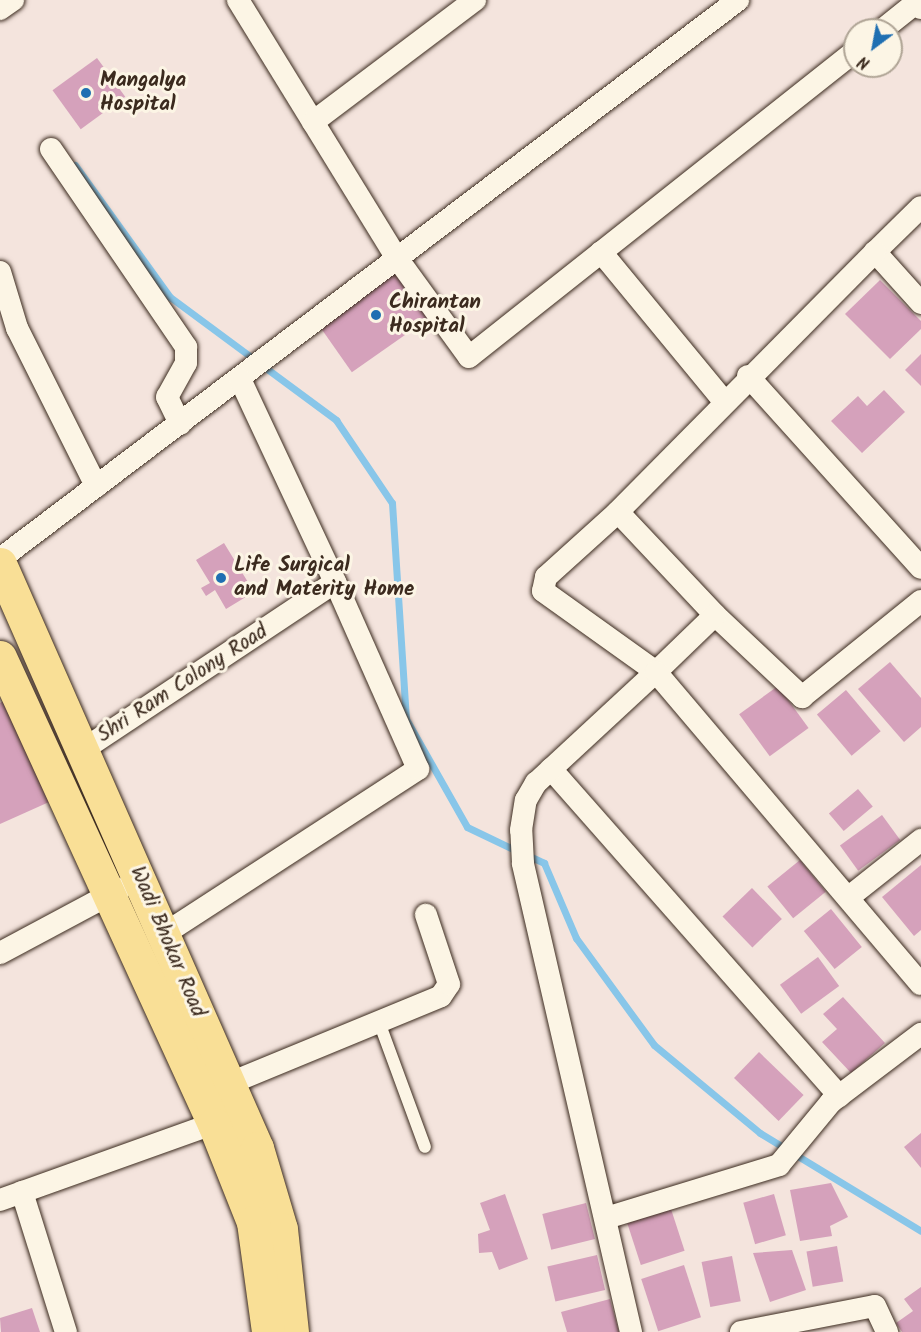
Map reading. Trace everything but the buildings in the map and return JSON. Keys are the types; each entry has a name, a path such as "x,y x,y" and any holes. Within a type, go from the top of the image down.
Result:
{"main road":[{"name":"Wadi Bhokar Road","path":"0,564 84,749 164,934 228,1107 253,1222 268,1332"},
{"name":"Wadi Bhokar Road","path":"0,659 109,895 228,1107 257,1148 281,1229 292,1332"}],"street":[{"path":"0,9 13,0"},
{"path":"238,0 398,258 469,357 843,60"},
{"path":"313,122 475,0"},
{"path":"0,559 738,0"},
{"path":"897,18 916,3 921,8"},
{"path":"51,149 186,347 186,363 167,396 180,424"},
{"path":"921,207 748,376 618,512 541,586 656,672 921,984"},
{"path":"601,252 724,401"},
{"path":"875,252 921,303"},
{"path":"0,272 17,328 96,486"},
{"path":"164,934 418,769 245,375"},
{"path":"748,376 921,568"},
{"path":"618,512 715,615 802,697 921,601"},
{"name":"Shri Ram Colony Road","path":"84,749 335,582"},
{"path":"631,1332 523,863 521,830 526,800 551,769 715,615"},
{"path":"0,659 31,634"},
{"path":"551,769 839,1096"},
{"path":"849,897 921,840"},
{"path":"0,953 140,879"},
{"path":"0,1200 228,1107 379,1022 447,991 426,915"},
{"path":"606,1218 779,1165 839,1096 921,1034"},
{"path":"22,1192 66,1332"},
{"path":"741,1332 875,1306 886,1332"}],"lane":[{"path":"379,1022 425,1147"}],"waterway":[{"path":"75,165 170,297 336,420 392,503 406,719 467,827 517,851"},
{"path":"527,855 544,863 576,938 654,1045 760,1133 921,1231"}],"place":[{"name":"Mangalya Hospital","path":"86,93"},
{"name":"Chirantan Hospital","path":"376,315"},
{"name":"Life Surgical and Materity Home","path":"221,578"}]}
